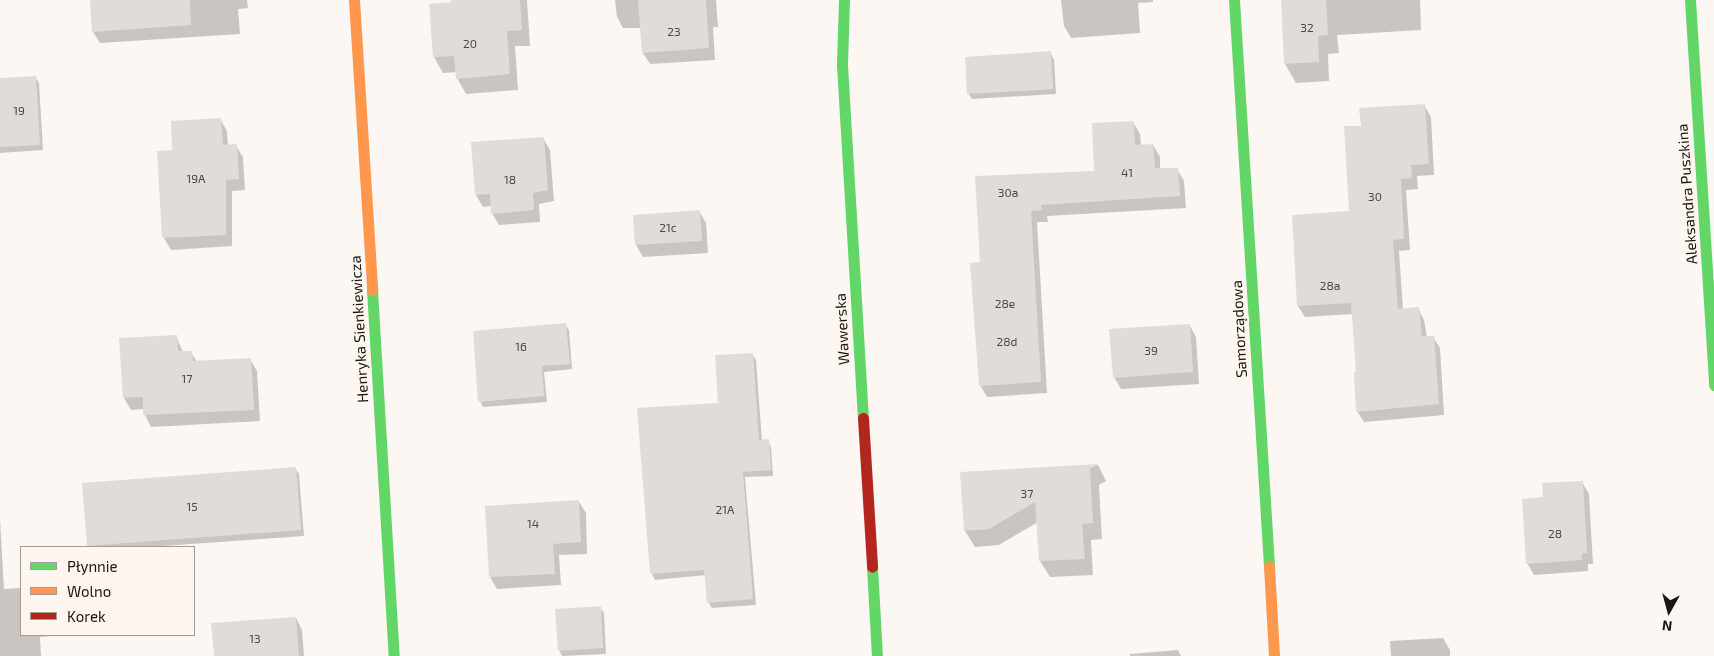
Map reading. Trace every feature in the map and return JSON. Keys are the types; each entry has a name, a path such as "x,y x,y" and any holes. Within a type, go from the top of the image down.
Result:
{"street":[{"name":"Henryka Sienkiewicza","path":"354,0 394,656"},
{"name":"Wawerska","path":"844,0 842,65 877,656"},
{"name":"Samorządowa","path":"1234,0 1274,656"},
{"name":"Aleksandra Puszkina","path":"1690,0 1714,385"}],"building":[{"path":"90,0 190,0 191,25 92,32"},
{"path":"451,0 520,0 522,30 507,31 510,74 456,79 454,56 433,57 429,4 451,2"},
{"path":"638,0 706,0 709,48 642,53"},
{"path":"1281,0 1326,0 1328,35 1318,36 1319,62 1284,64"},
{"path":"1051,51 1053,89 967,94 965,57"},
{"path":"36,76 40,145 0,147 0,78"},
{"path":"1425,104 1429,164 1411,165 1412,178 1401,179 1404,239 1393,240 1398,309 1419,307 1422,336 1434,336 1439,404 1356,412 1354,372 1356,372 1351,303 1297,306 1292,215 1349,211 1344,126 1361,126 1359,108"},
{"path":"221,118 223,145 237,144 239,179 226,180 226,235 162,238 157,151 172,150 171,121"},
{"path":"1134,121 1135,145 1153,144 1155,168 1178,168 1180,196 1041,205 1042,210 1031,211 1041,382 979,386 970,263 980,262 975,176 1094,171 1092,123"},
{"path":"544,137 548,190 533,193 534,210 491,214 490,194 475,195 471,142"},
{"path":"700,210 702,241 635,245 633,215"},
{"path":"566,323 570,364 542,366 544,396 478,402 473,331"},
{"path":"1190,324 1193,372 1113,378 1109,329"},
{"path":"177,335 178,351 192,351 193,361 251,358 254,410 143,415 143,397 123,398 119,338"},
{"path":"753,353 759,440 769,439 771,470 743,472 753,599 707,603 704,570 650,574 637,408 718,403 715,355"},
{"path":"1098,464 1090,469 1093,523 1082,524 1085,559 1039,561 1035,502 989,529 964,531 960,472"},
{"path":"296,467 301,530 87,546 82,483"},
{"path":"1583,481 1587,553 1582,553 1582,560 1526,564 1522,499 1543,497 1542,483"},
{"path":"579,500 581,542 553,544 555,574 489,577 485,506"},
{"path":"601,606 603,648 558,651 555,609"},
{"path":"296,617 299,656 214,656 211,623"}],"traffic: fast":[{"path":"844,0 842,65 863,418"},
{"path":"1234,0 1269,566"},
{"path":"1690,0 1714,385"},
{"path":"372,290 394,656"},
{"path":"872,567 877,656"}],"traffic: slow":[{"path":"354,0 372,290"},
{"path":"1269,566 1274,656"}],"traffic: jam":[{"path":"863,418 872,567"}]}
